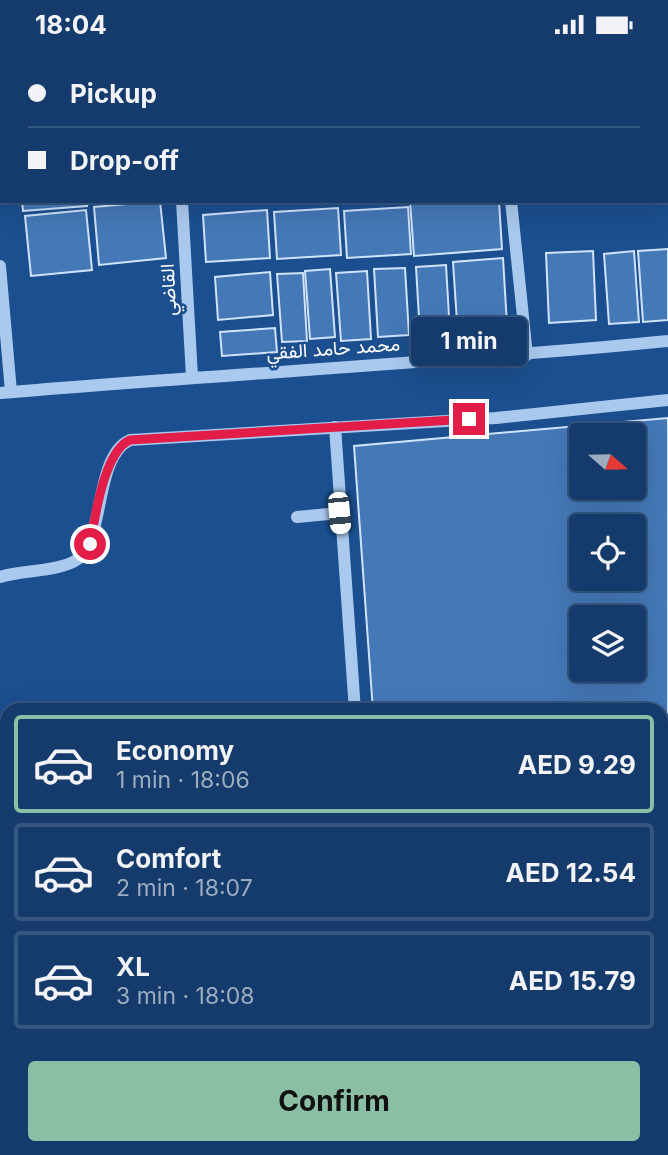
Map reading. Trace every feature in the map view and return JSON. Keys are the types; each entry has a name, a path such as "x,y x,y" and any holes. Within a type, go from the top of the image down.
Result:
{"street":[{"name":"القاضي","path":"183,203 192,377"},
{"path":"511,203 527,355"},
{"path":"0,266 5,392"},
{"name":"محمد حامد الفقي","path":"5,392 527,355 668,341"},
{"path":"0,577 48,569 78,559 90,544 114,454 123,443 130,440 496,418 668,400"},
{"path":"335,427 354,703"},
{"path":"297,517 339,513"}],"building":[{"path":"22,203 87,203 87,206 23,211"},
{"path":"160,203 166,258 99,265 94,207"},
{"path":"410,203 499,203 502,249 414,256"},
{"path":"408,207 411,254 347,258 344,211"},
{"path":"338,208 341,255 277,259 274,212"},
{"path":"86,210 92,270 31,276 25,216"},
{"path":"267,210 270,258 206,262 203,215"},
{"path":"668,249 668,320 643,322 638,251"},
{"path":"593,251 596,320 549,323 546,253"},
{"path":"634,251 639,322 609,324 604,254"},
{"path":"503,258 507,325 502,334 458,337 453,262"},
{"path":"446,265 450,333 420,335 416,267"},
{"path":"405,268 409,335 378,337 374,269"},
{"path":"330,269 335,337 310,339 305,271"},
{"path":"367,271 371,339 341,341 336,273"},
{"path":"270,272 273,315 218,320 215,277"},
{"path":"303,273 307,341 282,342 277,274"},
{"path":"275,328 277,352 222,356 220,332"},
{"path":"668,418 668,703 372,703 354,446 569,427 569,501 646,501 646,423 612,423"}],"route":[{"path":"90,544 114,454 123,443 130,440 469,419"}]}
